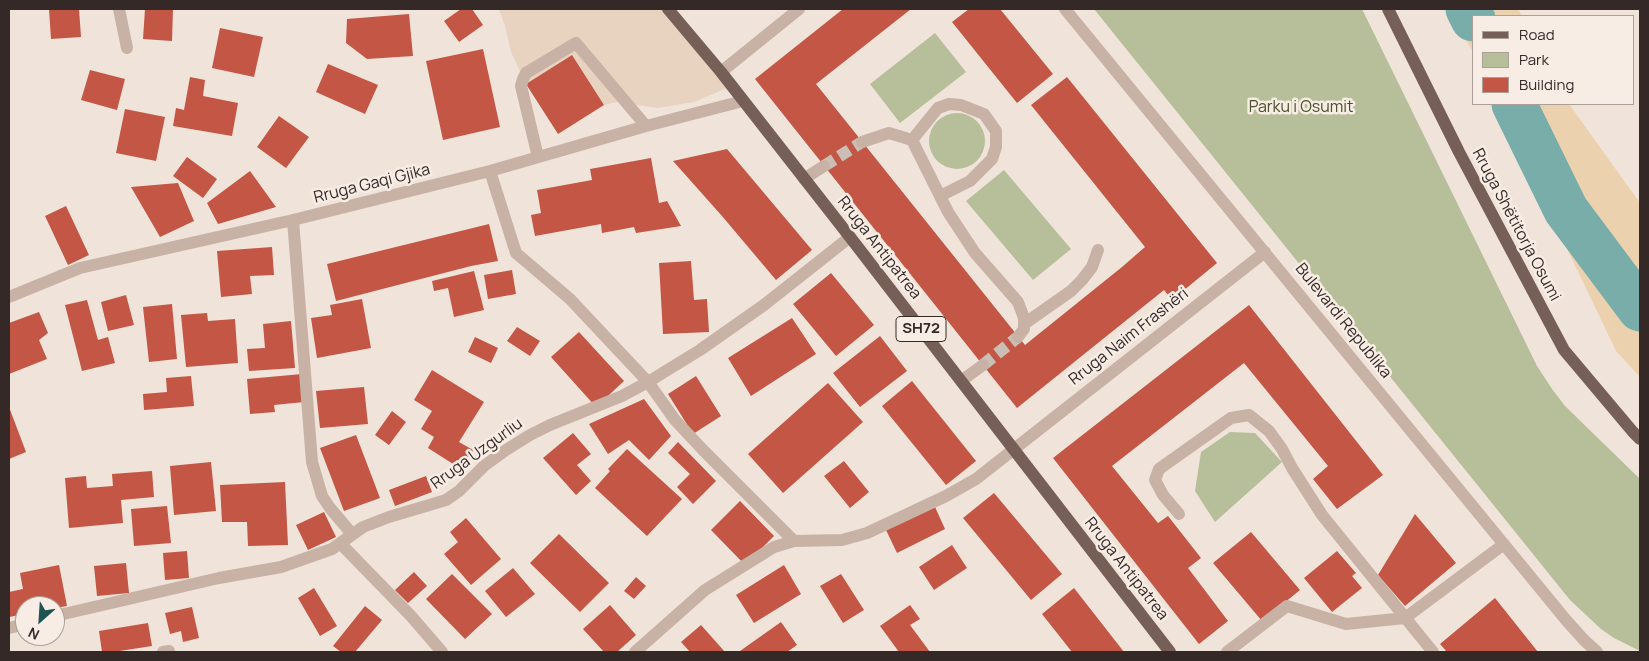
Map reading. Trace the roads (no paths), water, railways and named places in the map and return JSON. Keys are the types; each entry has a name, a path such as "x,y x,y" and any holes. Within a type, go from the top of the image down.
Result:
{"main road":[{"name":"Rruga Antipatrea","path":"668,9 721,72 850,237 1170,652"},
{"name":"Rruga Shëtitorja Osumi","path":"1388,9 1459,152 1564,350 1640,439"}],"street":[{"path":"119,9 127,48"},
{"path":"721,72 799,9"},
{"name":"Bulevardi Republika","path":"1064,9 1566,620 1598,652"},
{"path":"538,157 521,86 526,73 576,43 646,126"},
{"name":"Rruga Gaqi Gjika","path":"9,297 80,268 293,220 490,171 646,126 743,101"},
{"path":"912,140 938,108 949,104 961,104 984,114 996,131 996,147 992,159 970,181 940,196"},
{"path":"862,142 889,133 912,140 948,212 975,254 1018,302 1024,318 1024,329 1018,337"},
{"path":"804,179 824,166"},
{"path":"490,171 516,253 570,299 648,382 675,420 794,541"},
{"path":"293,220 312,462 322,496 352,534"},
{"name":"Rruga Uzgurliu","path":"65,614 183,586 281,567 326,551 363,527 388,517 446,500 459,491 484,466 530,435 622,396 700,350 764,305 850,237"},
{"path":"1024,324 1077,286 1092,267 1098,250"},
{"name":"Rruga Naim Frashëri","path":"635,652 705,590 774,547 794,541 842,540 867,533 946,496 976,479 1013,448 1265,252"},
{"path":"961,381 983,365"},
{"path":"1179,514 1163,495 1155,480 1159,469 1231,418 1249,415 1269,432 1282,448 1292,468 1322,515 1433,652"},
{"path":"340,543 411,616 442,652"},
{"path":"1227,652 1287,606 1346,624 1405,618 1504,544"}],"waterway":[{"path":"1468,9 1472,17"},
{"path":"1514,105 1566,210 1640,309"}],"tunnel":[{"path":"824,166 862,142"},
{"path":"983,365 1018,337"}],"park label":[{"name":"Parku i Osumit","path":"1301,108"}]}
